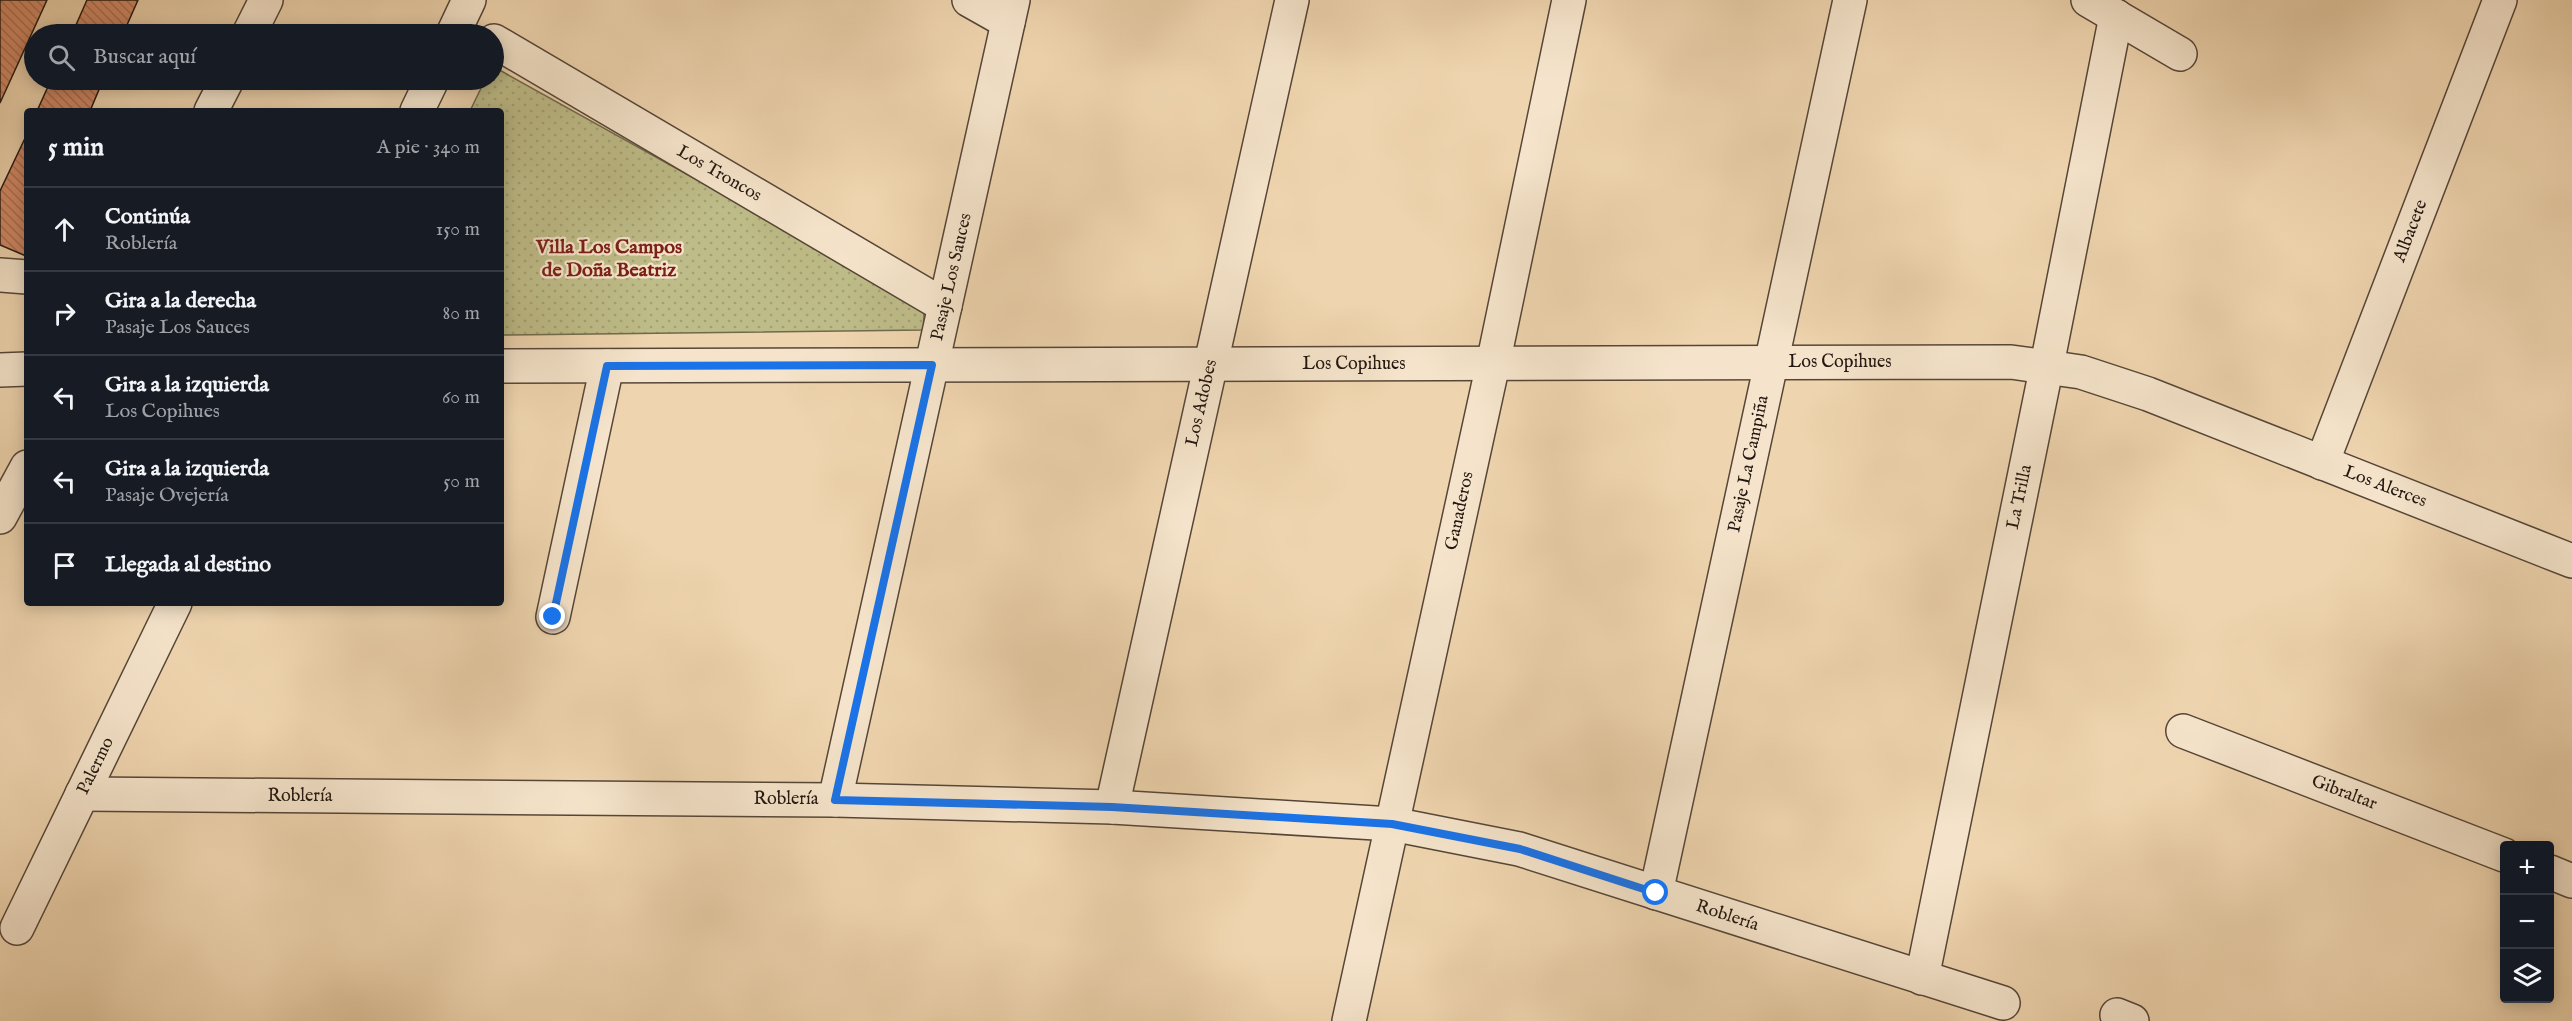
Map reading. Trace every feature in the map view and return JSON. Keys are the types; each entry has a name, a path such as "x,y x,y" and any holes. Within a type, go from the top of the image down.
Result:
{"street":[{"path":"254,24 266,0"},
{"path":"969,0 1011,11"},
{"name":"Los Adobes","path":"1112,807 1292,0"},
{"name":"Ganaderos","path":"1348,1021 1493,364 1569,0"},
{"name":"Pasaje La Campiña","path":"1656,893 1850,0"},
{"path":"2088,0 2180,54"},
{"name":"Albacete","path":"2322,463 2500,0"},
{"name":"Pasaje Los Sauces","path":"835,800 1011,11"},
{"name":"La Trilla","path":"1922,978 2116,16"},
{"name":"Los Troncos","path":"504,47 945,306"},
{"path":"213,108 222,90"},
{"path":"418,108 427,90"},
{"path":"0,275 24,277"},
{"name":"Los Copihues","path":"504,366 2012,362 2081,372 2198,414"},
{"path":"553,617 607,366"},
{"path":"0,370 24,369"},
{"name":"Los Alerces","path":"2198,414 2572,561"},
{"path":"0,517 24,473"},
{"name":"Palermo","path":"17,928 174,606"},
{"name":"Gibraltar","path":"2183,732 2500,853"},
{"name":"Roblería","path":"82,794 835,800 1112,807 1392,824 1520,849 2003,1004"},
{"path":"2554,874 2572,881"}],"shaded area":[{"path":"504,73 924,306 924,330 504,335 504,108 471,108 480,90 504,90"}],"building":[{"path":"0,0 47,0 36,24 24,24 24,50 0,103"},
{"path":"87,0 138,0 127,24 76,24"},
{"path":"46,90 99,90 91,108 38,108"},
{"path":"24,140 24,255 0,245 0,191"}],"district":[{"name":"Villa Los Campos de Doña Beatriz","path":"609,258"}],"route":[{"path":"553,617 607,366 932,365 835,800 1112,807 1392,824 1468,837 1520,849 1656,893"}]}
